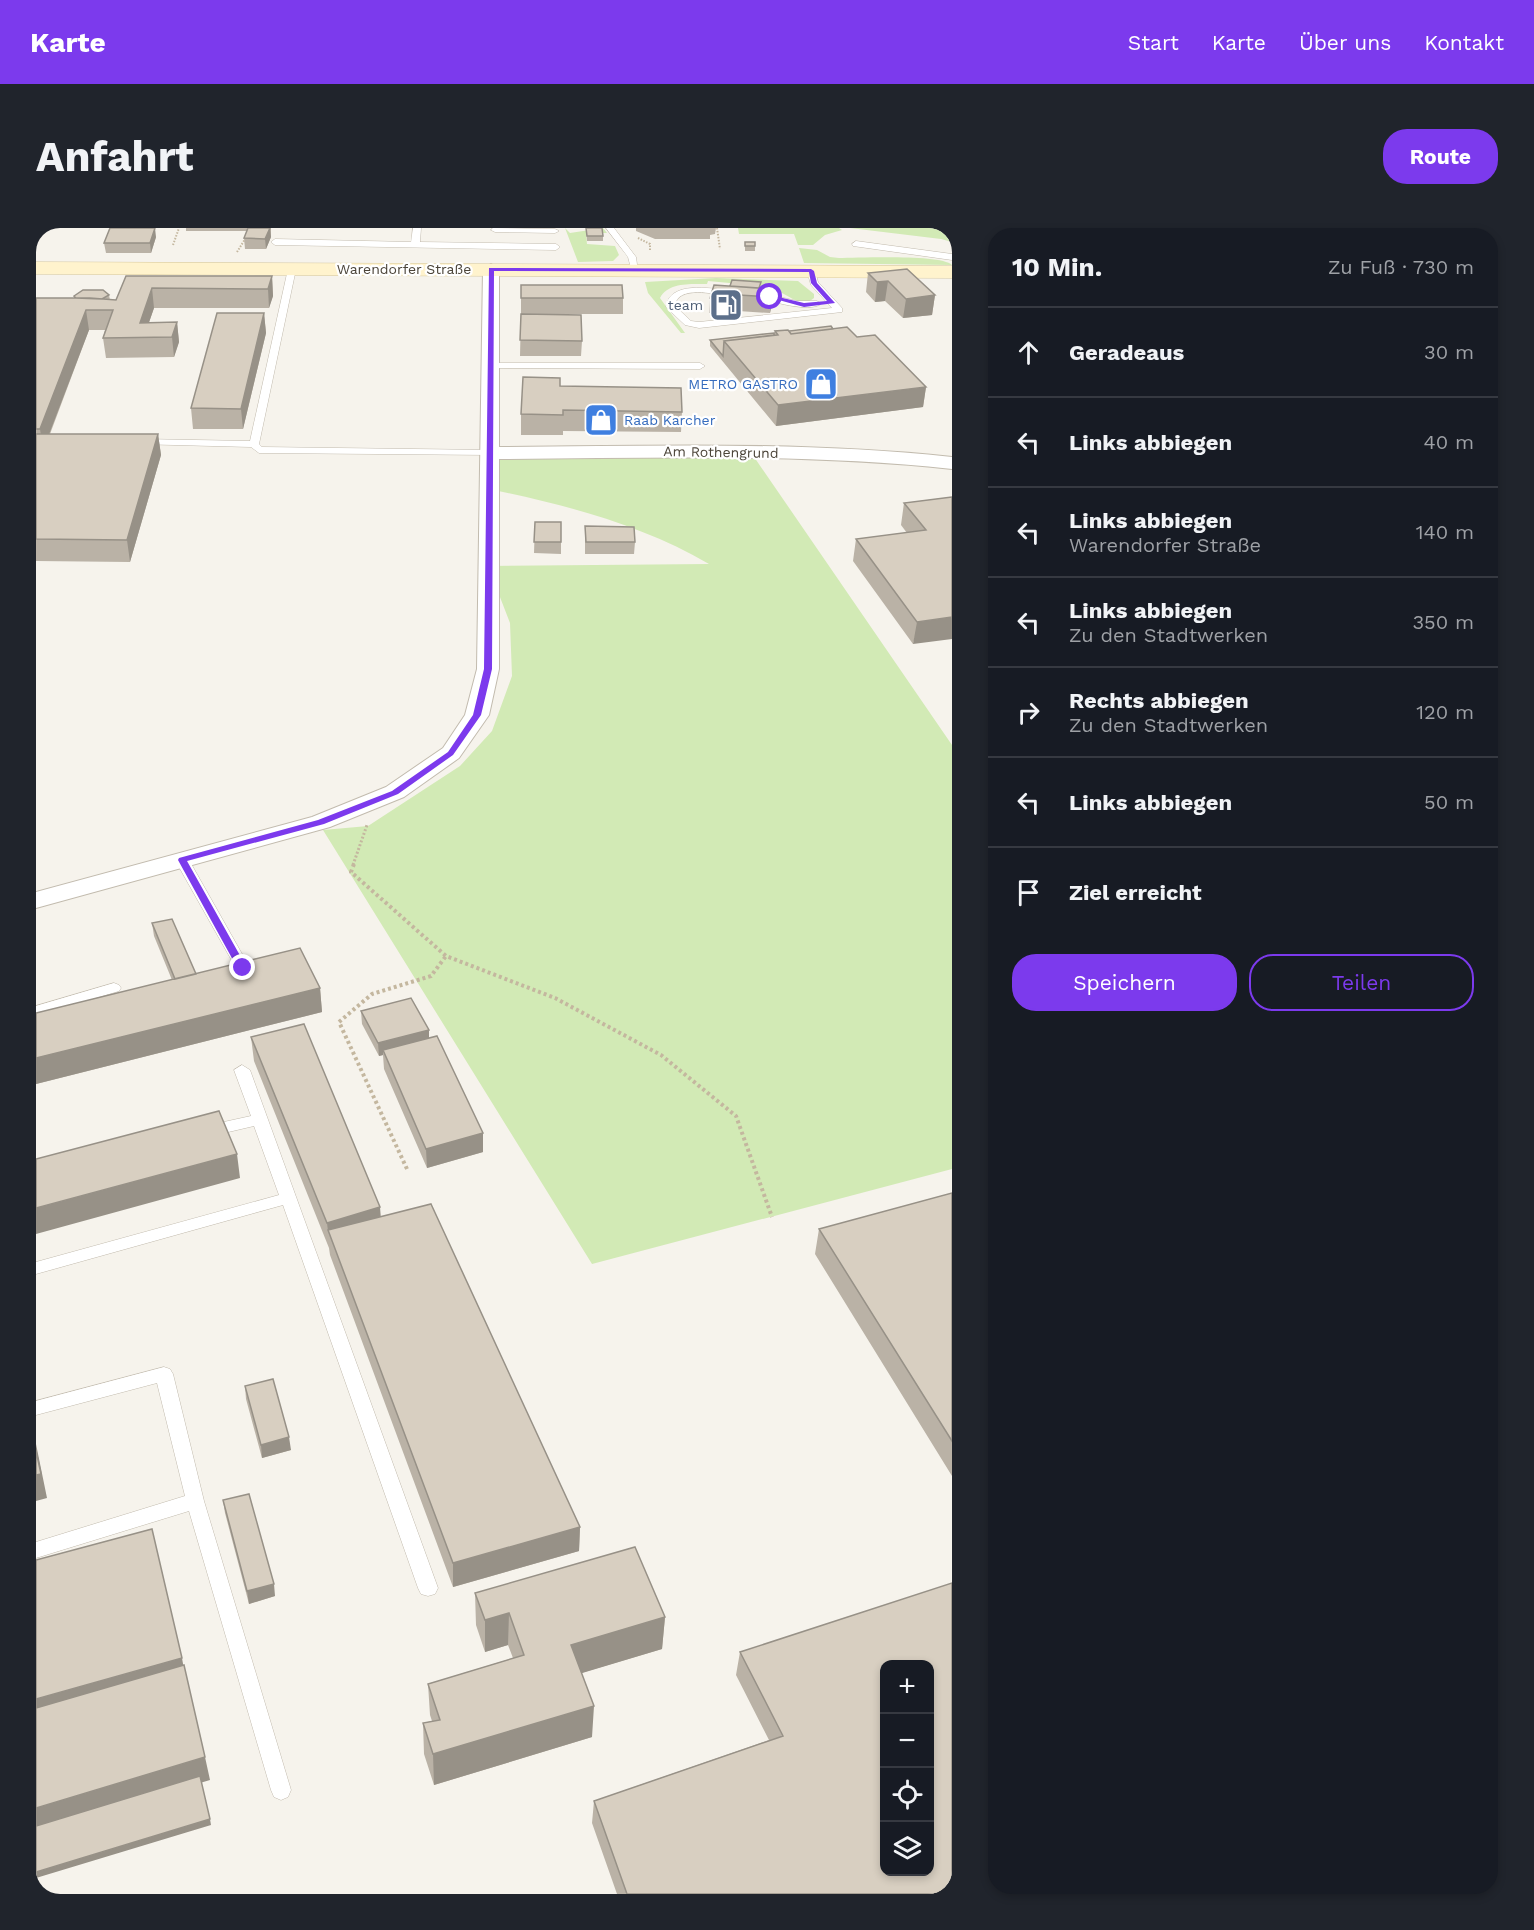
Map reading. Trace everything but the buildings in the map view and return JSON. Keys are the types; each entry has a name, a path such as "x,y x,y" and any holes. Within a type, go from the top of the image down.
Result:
{"main road":[{"name":"Warendorfer Straße","path":"36,268 290,278 491,269 952,272"}],"street":[{"path":"36,900 321,822 395,792 451,753 477,715 488,669 491,269"},
{"name":"Am Rothengrund","path":"489,453 750,452 877,455 952,463"}],"lane":[{"path":"416,245 417,228"},
{"path":"610,228 632,258 636,270"},
{"path":"491,269 492,246 498,229 555,231"},
{"path":"275,242 556,247"},
{"path":"855,244 952,257"},
{"path":"729,293 685,291 670,300 670,307 687,323 699,325 839,310 814,283 811,271"},
{"path":"277,287 290,278"},
{"path":"254,444 290,278"},
{"path":"758,295 804,305 832,303"},
{"path":"490,366 700,366"},
{"path":"131,442 254,444 259,450 489,453"},
{"path":"182,860 243,968"},
{"path":"36,1011 114,988"},
{"path":"242,1070 428,1588"},
{"path":"193,1134 260,1119"},
{"path":"36,1268 288,1198"},
{"path":"36,1408 164,1374 195,1501 281,1790"},
{"path":"36,1550 195,1501"}],"path":[{"path":"173,245 179,228"},
{"path":"717,228 720,249"},
{"path":"236,253 244,238 251,234"},
{"path":"366,830 351,872 446,956 555,998 661,1055 736,1116 772,1217"},
{"path":"407,1169 339,1022 372,994 431,976 446,956"}],"green space":[{"path":"565,228 570,233 603,228 607,233 586,233 587,244 615,246 619,255 613,261 578,262"},
{"path":"738,228 839,228 842,230 825,235 813,245 798,245 794,234 739,234"},
{"path":"850,228 952,228 952,242 941,239"},
{"path":"799,248 817,250 830,257 839,258 917,258 933,259 952,265 804,263"},
{"path":"716,278 798,281 814,294 814,298 802,302 780,292 762,288 762,286 708,281 707,284 687,284 674,287 668,289 660,298 685,333 681,333 648,293 645,282"},
{"path":"750,451 952,745 952,1169 592,1264 323,830 368,826 460,766 492,731 512,676 510,623 488,566 709,564 684,550 630,527 574,509 489,489 489,453"}],"place":[{"name":"team","path":"726,305"},
{"name":"METRO GASTRO","path":"821,384"},
{"name":"Raab Karcher","path":"601,420"}],"route":[{"path":"243,968 182,860 321,822 395,792 451,753 477,715 488,669 491,269 811,271 814,283 832,303 804,305 770,297"}]}
